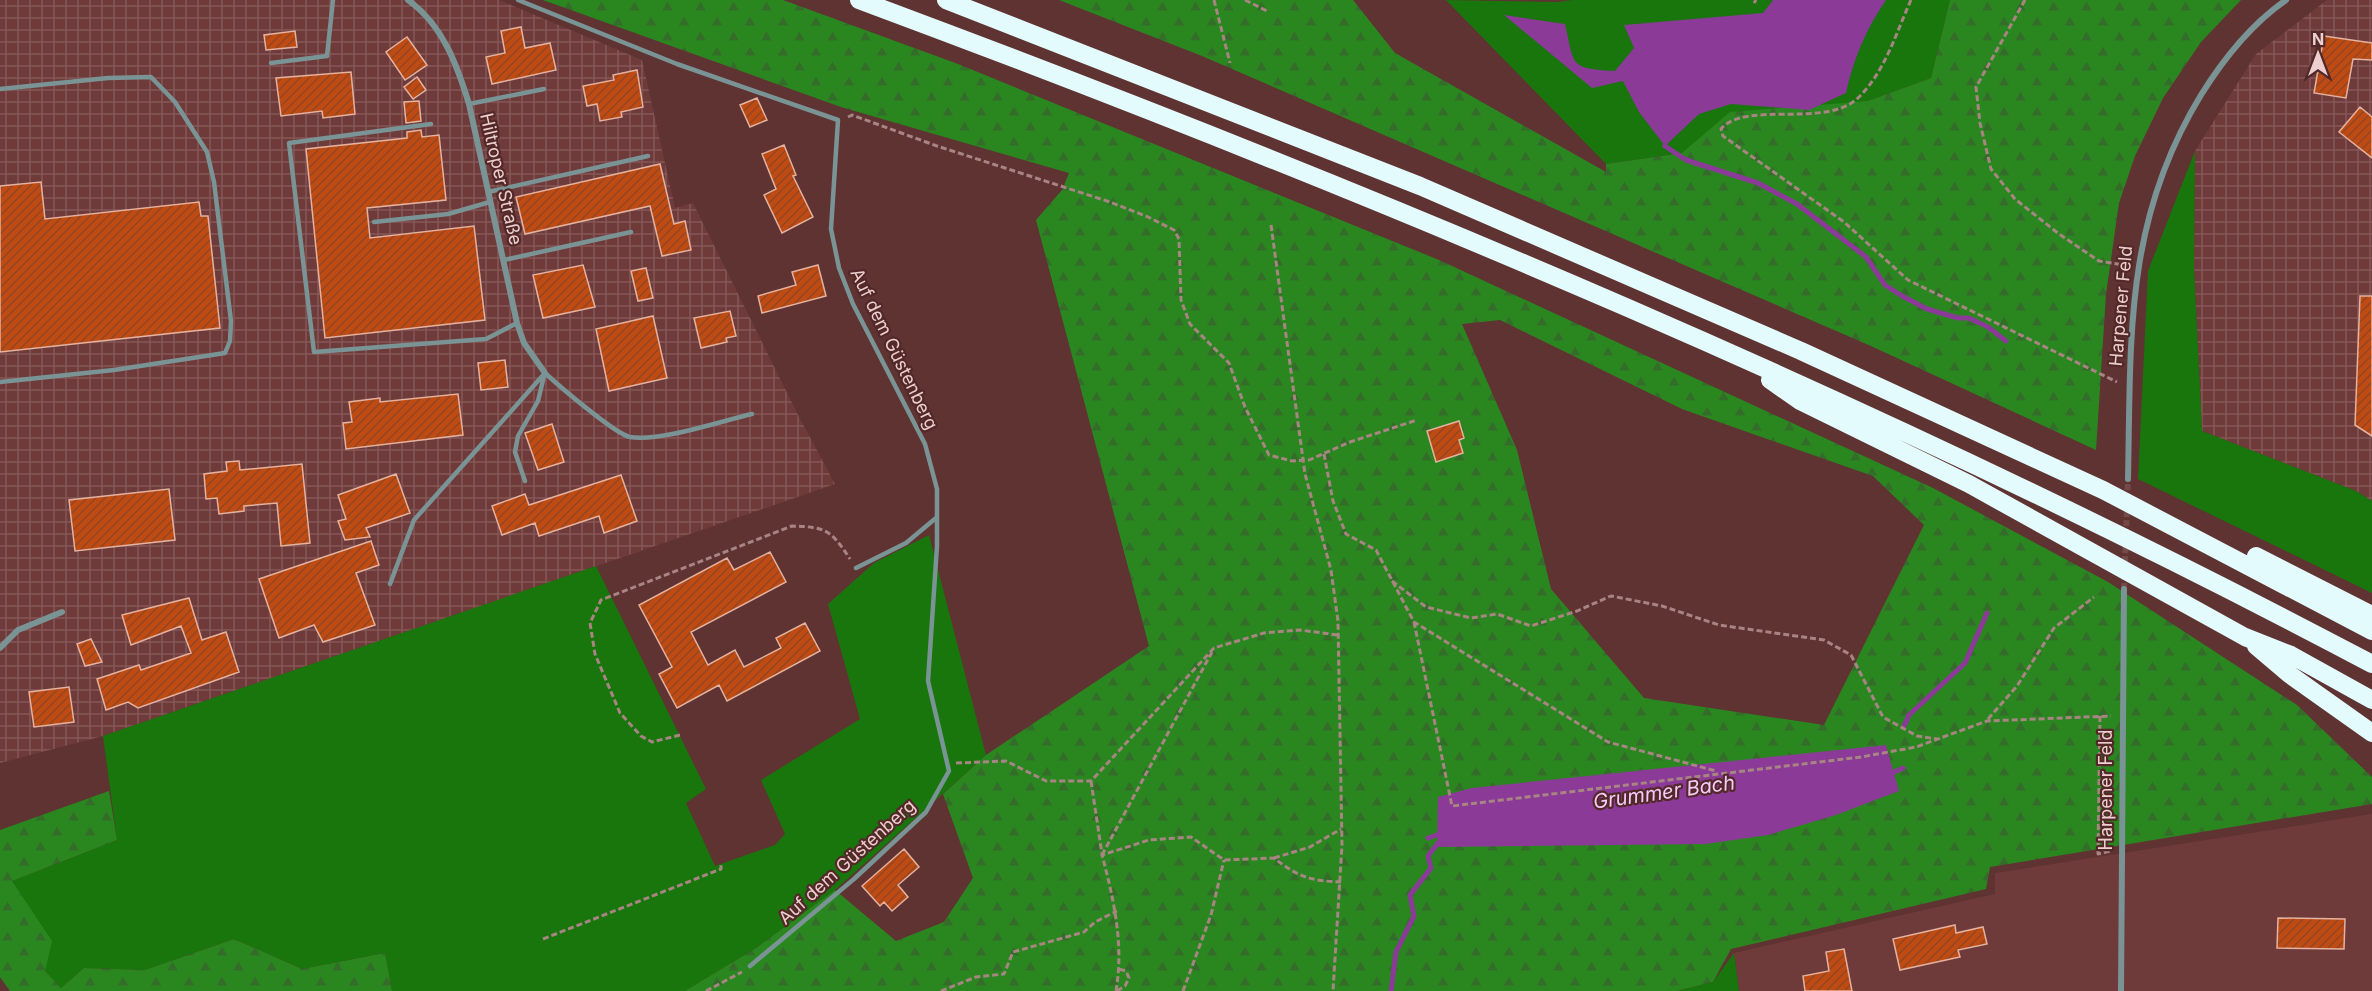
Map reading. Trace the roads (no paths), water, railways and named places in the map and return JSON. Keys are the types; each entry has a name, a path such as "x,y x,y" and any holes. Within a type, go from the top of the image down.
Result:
{"highway":[{"path":"859,0 996,51 1368,199 1728,352 1985,468 2230,589 2372,664"},
{"path":"946,0 1420,186 1801,351 2103,490 2372,631"},
{"path":"1728,352 1800,401 1969,484 2245,637 2291,655 2372,700"},
{"path":"2103,490 2145,501 2372,615"},
{"path":"2245,637 2289,674 2372,733"}],"street":[{"name":"Hiltroper Straße","path":"408,0 431,22 444,40 459,72 469,105 517,323 524,343 545,373"},
{"name":"Harpener Feld","path":"2128,480 2130,388 2137,267 2144,228 2160,178 2181,128 2228,54 2251,28 2286,0"},
{"name":"Harpener Feld","path":"2121,991 2124,590"},
{"path":"0,648 18,630 62,612"}],"lane":[{"path":"271,63 327,56 333,0"},
{"name":"Auf dem Güstenberg","path":"518,0 677,64 838,120 831,229 839,267 853,304 925,444 937,489 937,546 928,681 949,771 926,812 854,879 750,966"},
{"path":"0,89 108,78 151,77 175,102 207,152 214,182 231,321 230,341 225,353 114,370 0,382"},
{"path":"469,105 544,89"},
{"path":"431,124 289,143 314,352 486,339 517,323"},
{"path":"488,192 648,156"},
{"path":"374,222 448,214 490,202"},
{"path":"504,260 631,232"},
{"path":"545,373 566,394 628,437 657,436 752,414"},
{"path":"525,481 515,452 518,436 538,401 545,373"},
{"path":"390,584 414,520 545,373"},
{"path":"856,568 906,543 936,519"}],"water":[{"path":"1773,0 1886,0 1861,44 1846,93 1809,110 1731,104 1699,114 1665,146 1639,112 1623,81 1592,88 1504,15 1565,24 1576,62 1589,68 1615,71 1634,48 1624,25 1763,13"},
{"path":"1886,745 1899,791 1836,815 1768,835 1706,844 1437,847 1438,797 1472,788"}],"waterway":[{"name":"Grummer Bach","path":"1665,146 1686,160 1758,183 1797,204 1866,257 1885,285 1927,309 1958,318 1969,318 1988,327 2006,341"},
{"name":"Grummer Bach","path":"1904,726 1909,715 1965,663 1987,613"},
{"name":"Grummer Bach","path":"1888,775 1903,768"},
{"name":"Grummer Bach","path":"1428,838 1443,833"},
{"path":"1391,991 1396,952 1414,916 1410,895 1431,868 1428,856 1441,839"}],"tunnel":[{"path":"2124,589 2128,479"}]}
